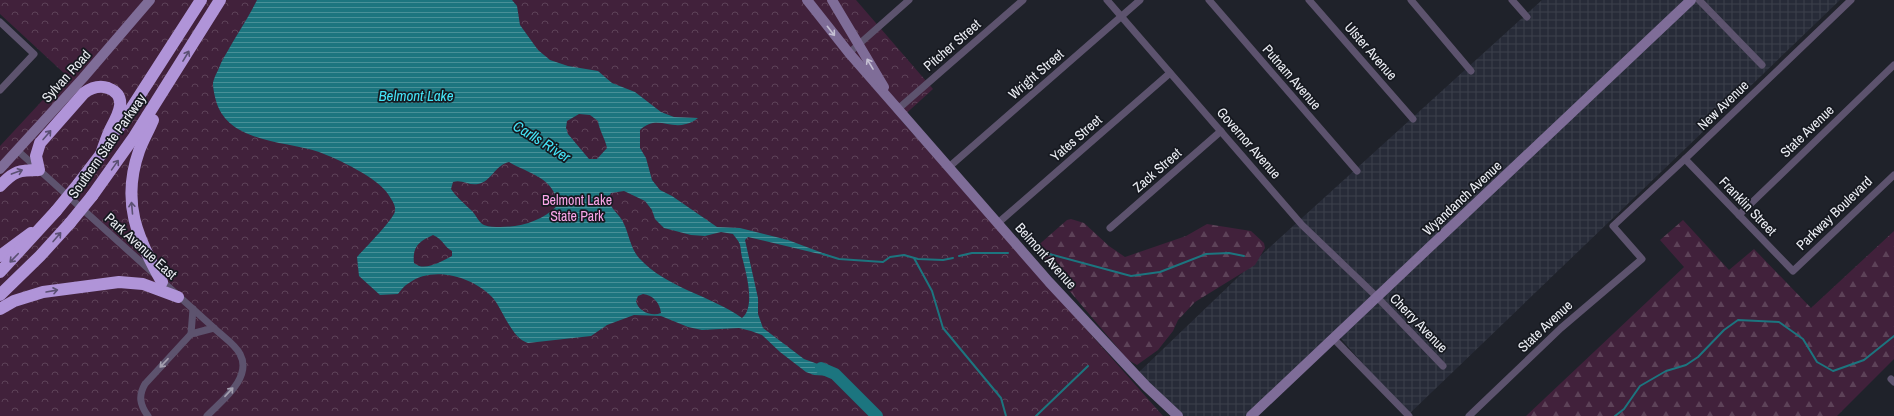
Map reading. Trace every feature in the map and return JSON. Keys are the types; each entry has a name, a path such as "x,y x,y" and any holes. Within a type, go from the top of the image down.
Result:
{"highway":[{"name":"Southern State Parkway","path":"0,272 46,224 80,183 101,154 201,0"},
{"name":"Southern State Parkway","path":"0,295 40,256 92,196 130,143 220,0"},
{"path":"162,282 144,250 136,230 132,211 132,188 139,151 167,86"},
{"path":"0,186 15,172 24,170 39,170 36,156 40,143 84,93 99,87 107,88 113,92 119,101 120,107 119,114 111,128 101,154"},
{"path":"0,256 22,238 46,224"},
{"path":"0,309 14,301 43,292 118,282 143,284 178,297"}],"street":[{"name":"Sylvan Road","path":"0,169 83,78 150,0"},
{"name":"Belmont Avenue","path":"808,0 849,53 1049,282 1146,386 1178,416"},
{"name":"Belmont Avenue","path":"832,0 898,109"},
{"path":"849,53 909,0"},
{"name":"Pitcher Street","path":"898,109 1023,0"},
{"name":"Governor Avenue","path":"1108,0 1302,225 1377,297"},
{"name":"Wright Street","path":"949,167 1140,0"},
{"name":"Putnam Avenue","path":"1208,0 1357,170"},
{"name":"Ulster Avenue","path":"1309,0 1413,119"},
{"path":"1411,0 1471,71"},
{"path":"1512,0 1527,17"},
{"name":"Wyandanch Avenue","path":"1251,416 1691,0"},
{"path":"1699,0 1762,65"},
{"name":"New Avenue","path":"1642,259 1612,226 1685,160 1851,0"},
{"path":"0,22 34,54 0,90"},
{"name":"State Avenue","path":"1739,215 1894,65"},
{"name":"Yates Street","path":"998,223 1170,73"},
{"name":"Zack Street","path":"1110,228 1221,131"},
{"name":"Park Avenue East","path":"18,150 178,297 214,328 240,354 243,364 242,374 238,384 207,416"},
{"name":"Franklin Street","path":"1685,160 1793,271"},
{"name":"Parkway Boulevard","path":"1793,271 1894,174"},
{"name":"State Avenue","path":"1469,416 1561,328 1642,259"},
{"name":"Cherry Avenue","path":"1377,297 1443,366"},
{"path":"191,334 193,309"},
{"path":"148,416 141,401 143,389 150,378 191,334 214,328"},
{"path":"1333,338 1409,416"},
{"path":"1168,406 1171,416"}],"shaded area":[{"path":"1542,0 1840,0 1408,415 1337,334 1251,416 1175,416 1137,374 1259,257"}],"green space":[{"name":"Belmont Lake State Park","path":"0,0 856,0 933,89 900,119 1163,416 0,416 0,146 66,75 0,14"},
{"path":"1071,219 1084,223 1109,246 1125,257 1186,236 1207,224 1251,231 1264,243 1265,248 1255,265 1195,302 1178,320 1173,331 1158,350 1137,365 1128,360 1034,249 1067,220"},
{"path":"1683,220 1729,270 1754,249 1811,308 1894,231 1894,359 1837,416 1526,416 1684,267 1660,240"}],"water":[{"name":"Belmont Lake","path":"257,0 512,0 517,6 520,25 538,50 550,60 568,66 598,71 612,83 635,92 661,112 674,117 698,118 690,123 680,125 652,123 640,130 640,148 646,158 652,180 660,190 672,196 717,227 740,228 788,240 836,258 748,237 745,240 758,298 758,314 763,328 804,359 837,371 832,376 814,375 806,372 780,352 762,335 751,331 739,328 702,330 688,327 661,316 634,315 607,325 591,336 528,343 517,336 508,324 497,303 485,291 464,279 441,274 419,278 406,285 398,294 380,295 359,276 357,257 384,227 395,211 393,202 383,188 347,164 327,155 247,133 234,126 224,117 217,104 213,88 214,78 225,55","holes":["579,114 590,115 598,121 607,148 597,159 589,159 568,134 566,128 567,121","509,162 532,173 546,182 556,196 558,205 552,211 538,219 524,224 508,227 488,226 482,224 451,189 453,182 459,181 472,184 482,183 504,164","624,191 645,201 652,210 655,219 664,228 691,235 705,236 721,232 733,234 740,245 749,289 748,306 746,313 742,318 716,303 662,277 650,268 636,254 623,222 608,199 611,193","433,235 439,239 452,251 452,256 432,265 422,267 418,266 414,263 414,252 418,245","643,294 650,296 658,303 661,313 649,314 639,308 636,301 638,296"]}],"waterway":[{"path":"1042,252 1131,276 1160,272 1206,254 1229,253 1244,256"},
{"path":"959,256 972,253 1008,253"},
{"path":"823,254 839,259 883,262 890,257 904,255 918,259 943,260 953,258"},
{"path":"914,258 932,291 943,328 1001,398 1006,416"},
{"path":"1615,416 1624,409 1640,386 1666,371 1686,365 1698,357 1724,330 1738,320 1779,322 1803,339 1817,362 1833,371 1864,360 1894,336"},
{"path":"1036,416 1088,366"},
{"name":"Carlls River","path":"821,368 835,374 877,416"}]}
